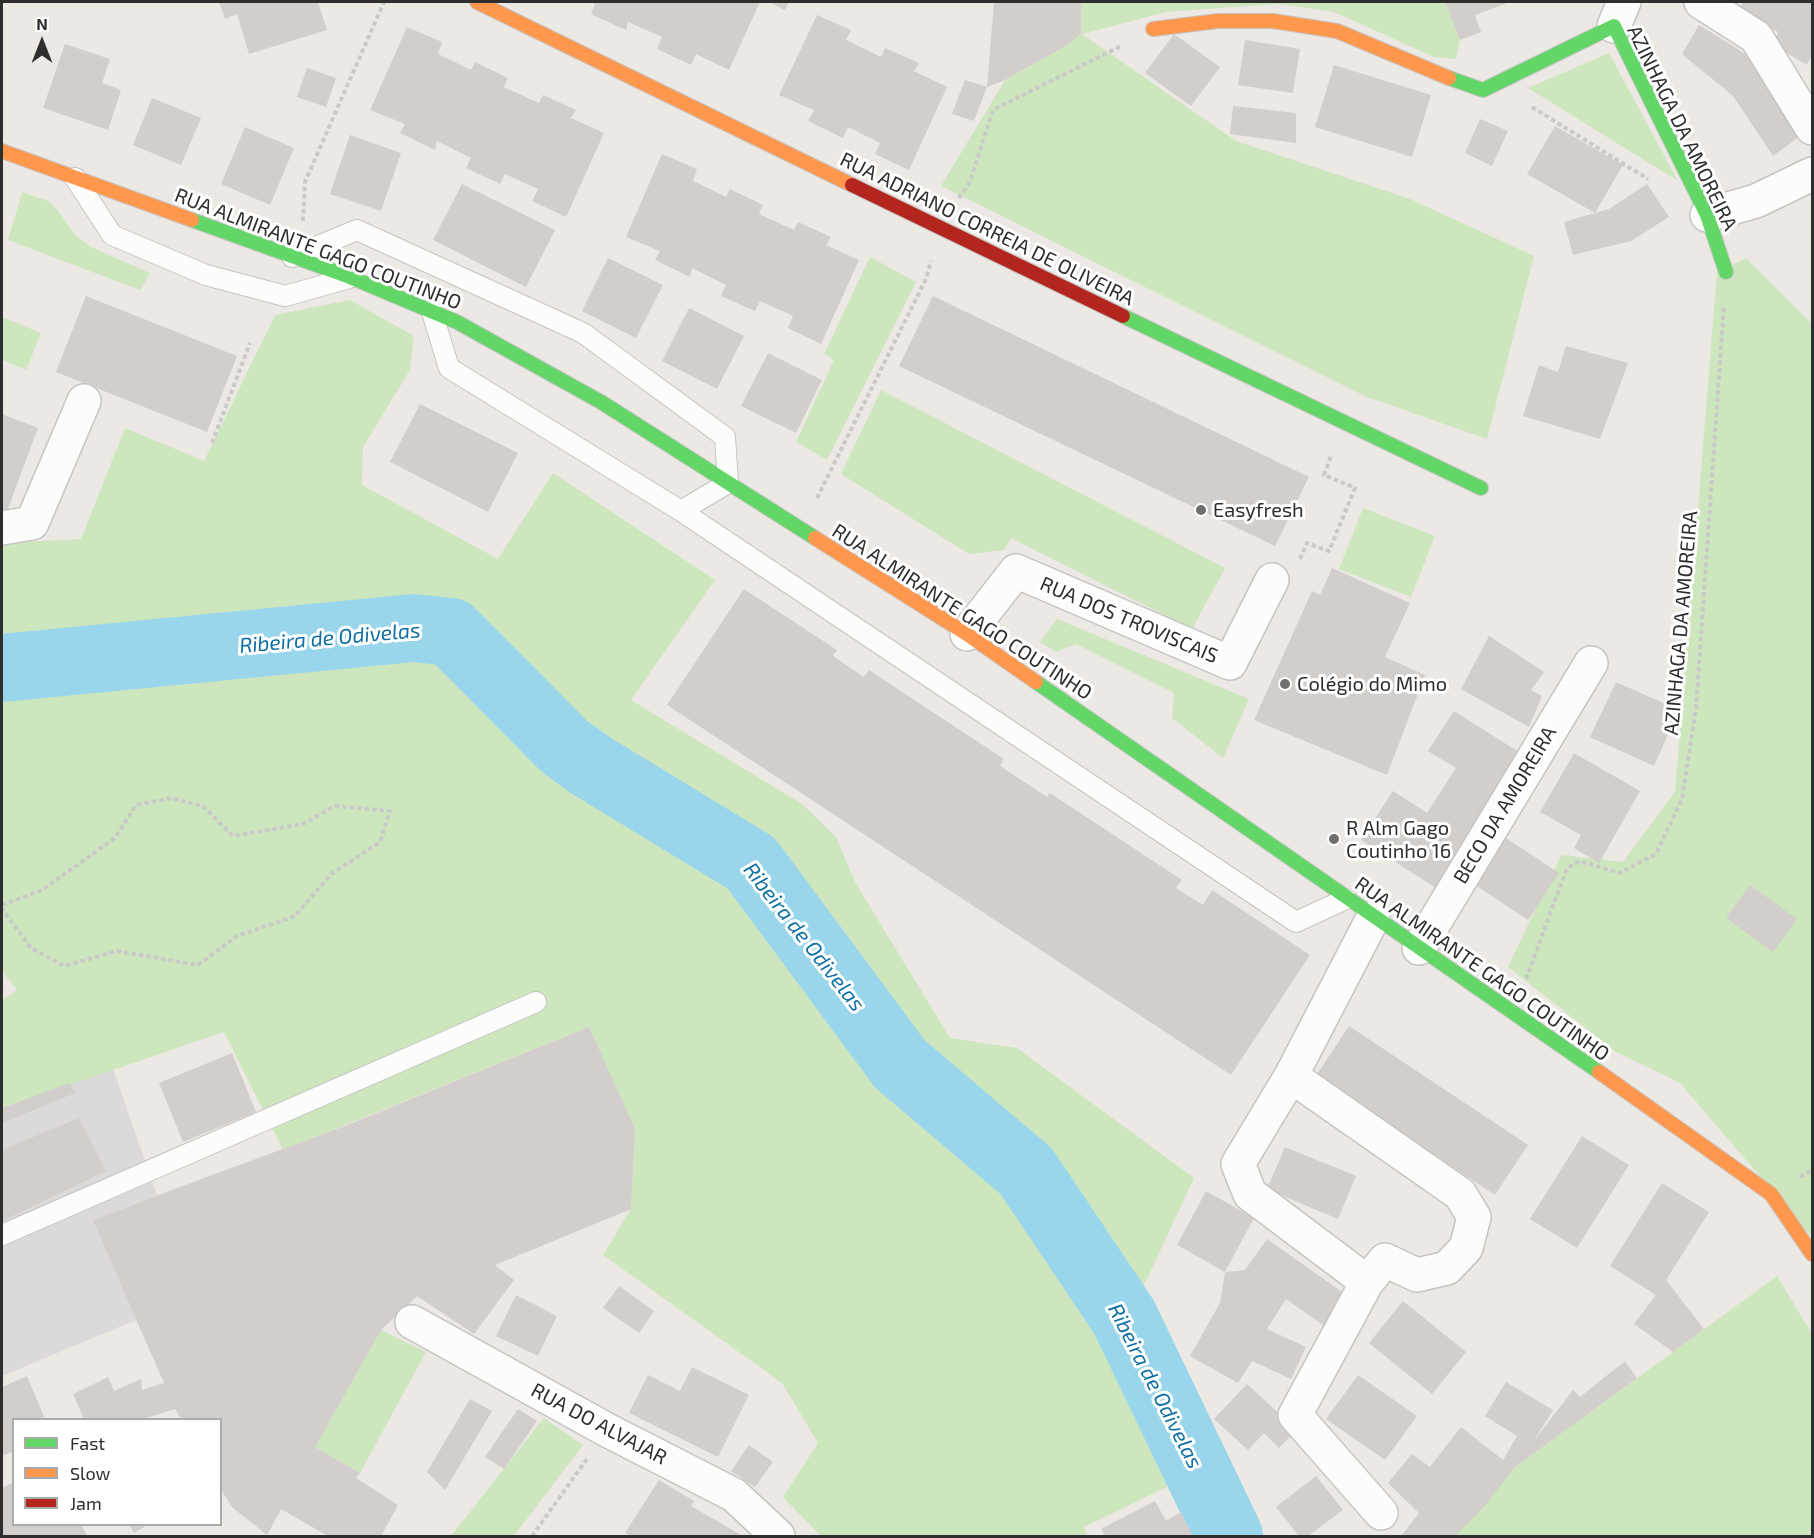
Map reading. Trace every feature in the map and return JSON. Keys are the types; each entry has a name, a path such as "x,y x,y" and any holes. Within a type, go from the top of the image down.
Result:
{"main road":[{"name":"RUA ADRIANO CORREIA DE OLIVEIRA","path":"477,2 939,228 1481,488"},
{"name":"AZINHAGA DA AMOREIRA","path":"1153,29 1218,21 1273,21 1337,31 1436,74 1483,90 1619,14 1707,216 1726,272"},
{"name":"RUA ALMIRANTE GAGO COUTINHO","path":"2,151 350,277 457,322 601,402 967,634 1373,918 1514,1012 1772,1194 1812,1254"}],"street":[{"path":"1701,2 1756,37 1812,128"},
{"path":"1707,216 1756,201 1812,174"},
{"path":"2,528 32,523 84,401"},
{"name":"RUA DOS TROVISCAIS","path":"967,634 1016,571 1230,663 1272,580"},
{"name":"BECO DA AMOREIRA","path":"1419,948 1591,663"},
{"path":"1367,1282 1250,1194 1238,1164 1291,1076 1373,918"},
{"path":"1291,1076 1460,1194 1474,1217 1466,1248 1447,1268 1417,1275 1385,1260 1367,1282 1295,1415 1381,1513"},
{"name":"RUA DO ALVAJAR","path":"412,1322 607,1430 734,1495 778,1536"}],"lane":[{"path":"75,178 112,235 206,275 285,296 350,277"},
{"path":"292,257 357,230 583,333 725,437 728,483 681,511"},
{"path":"432,312 449,368 681,511 1296,922 1346,899"},
{"path":"2,1235 536,1002"}],"path":[{"path":"317,246 303,226 305,182 384,2"},
{"path":"939,228 970,182 993,110 1153,29"},
{"path":"1496,84 1657,184"},
{"name":"AZINHAGA DA AMOREIRA","path":"1514,1012 1567,868 1580,861 1620,873 1656,854 1682,799 1696,708 1726,272"},
{"path":"829,473 926,279"},
{"path":"212,443 250,343"},
{"path":"1272,580 1287,588 1307,543 1329,551 1355,488 1324,475"},
{"path":"171,798 203,806 233,836 303,824 335,806 390,811 380,842 332,874 295,916 237,936 198,965 117,951 64,966 31,948 2,907 42,890 116,838 136,805 171,798"},
{"path":"532,1536 607,1430"}],"shaded area":[{"path":"589,1027 635,1129 631,1209 417,1296 381,1330 267,1535 232,1507 222,1490 222,1418 181,1418 136,1320 2,1376 2,1108 113,1069 157,1195 345,1126"}],"green space":[{"path":"1081,2 1445,2 1460,40 1456,59 1434,57 1334,12 1279,4 1166,12 1082,34 1236,141 1410,199 1534,256 1487,439 1367,397 941,186 1005,80 1064,47 1081,34"},
{"path":"1609,53 1678,181 1528,88"},
{"path":"22,192 48,201 56,208 74,234 91,247 150,273 140,290 8,240"},
{"path":"870,257 916,282 827,460 796,442 834,360 824,354"},
{"path":"1746,258 1812,324 1812,1237 1680,1083 1616,1052 1508,967 1561,855 1623,862 1675,792 1717,272"},
{"path":"350,300 414,336 410,370 363,447 362,485 498,559 553,473 715,580 631,700 802,804 836,837 855,882 950,1038 1017,1048 1194,1178 1134,1307 1259,1536 1205,1536 1175,1483 1084,1527 1087,1536 821,1536 783,1497 818,1443 782,1383 603,1255 631,1209 635,1130 589,1027 283,1150 224,1032 2,1108 2,1000 17,990 2,971 2,543 81,539 125,428 204,461 275,315"},
{"path":"2,317 41,333 26,370 2,360"},
{"path":"881,390 1225,568 1192,629 1011,538 1004,550 969,554 841,474"},
{"path":"1363,508 1435,536 1411,597 1339,569"},
{"path":"1057,619 1249,699 1223,758 1172,718 1174,693 1076,644 1056,652 1040,642"},
{"path":"1777,1276 1812,1334 1812,1536 1454,1536 1514,1468"},
{"path":"381,1330 426,1352 360,1473 315,1447"},
{"path":"544,1418 583,1445 514,1536 451,1536"}],"building":[{"path":"219,2 318,2 327,30 249,54 237,14 225,19"},
{"path":"589,2 760,2 729,70 696,54 691,65 657,49 662,37 628,22 626,30 591,14 595,4"},
{"path":"769,2 789,2 785,10"},
{"path":"994,2 1081,2 1081,34 1064,47 1005,80 987,87"},
{"path":"1445,2 1510,2 1475,15 1481,32 1460,40"},
{"path":"1743,2 1812,2 1812,55 1807,65 1775,46 1778,32 1739,9"},
{"path":"817,15 851,30 846,40 881,57 885,48 919,63 914,71 947,87 909,170 875,154 880,143 848,127 843,138 808,121 814,110 779,95"},
{"path":"1699,25 1760,63 1800,136 1773,156 1733,96 1682,54"},
{"path":"407,27 442,42 438,54 471,70 475,62 508,78 504,87 539,103 543,95 576,110 571,118 604,133 566,217 532,201 538,189 505,174 500,184 466,168 471,158 437,141 435,150 400,133 405,124 370,110"},
{"path":"1174,34 1220,67 1191,106 1145,73"},
{"path":"1245,40 1300,49 1293,93 1238,85"},
{"path":"65,44 110,59 102,83 121,90 108,130 43,108"},
{"path":"1334,65 1431,95 1412,157 1315,127"},
{"path":"307,68 336,78 326,107 297,97"},
{"path":"965,80 987,87 974,121 952,114"},
{"path":"152,98 201,118 181,165 133,145"},
{"path":"1233,106 1296,113 1296,143 1230,134"},
{"path":"1480,119 1508,131 1492,166 1465,153"},
{"path":"1555,126 1623,165 1595,213 1527,174"},
{"path":"245,127 294,148 270,205 221,184"},
{"path":"350,135 401,153 381,211 330,194"},
{"path":"662,154 697,169 693,181 726,197 730,189 763,205 759,214 794,230 798,222 831,237 826,245 859,260 821,344 788,328 793,316 760,301 755,311 721,296 726,285 692,268 690,277 655,260 660,251 626,237"},
{"path":"462,184 555,230 526,287 433,240"},
{"path":"1647,184 1669,217 1631,241 1573,255 1564,222 1609,209"},
{"path":"608,258 663,285 636,338 582,311"},
{"path":"86,296 237,356 207,432 56,372"},
{"path":"933,296 1309,477 1275,546 899,366"},
{"path":"689,308 744,336 717,389 662,361"},
{"path":"1566,346 1628,363 1600,439 1523,416 1539,365 1558,372"},
{"path":"768,353 822,380 796,433 741,406"},
{"path":"420,404 518,453 488,512 390,462"},
{"path":"2,414 38,428 6,514 2,512"},
{"path":"1332,568 1410,603 1385,657 1425,675 1387,775 1254,720 1312,591 1320,595"},
{"path":"744,589 837,650 833,656 864,677 869,670 1004,759 1000,766 1047,797 1050,793 1182,880 1176,888 1203,905 1212,890 1310,955 1231,1075 667,705"},
{"path":"1489,636 1544,672 1531,690 1542,696 1529,727 1461,689"},
{"path":"1616,682 1679,710 1654,766 1590,737"},
{"path":"1454,711 1525,756 1439,890 1361,840 1393,791 1427,813 1456,768 1428,751"},
{"path":"1574,753 1640,791 1599,863 1574,848 1581,835 1540,812"},
{"path":"1506,838 1559,873 1528,920 1475,885"},
{"path":"1750,885 1797,919 1773,952 1726,918"},
{"path":"1349,1026 1528,1145 1495,1195 1316,1076"},
{"path":"589,1027 635,1129 631,1209 495,1265 514,1280 474,1334 417,1296 381,1330 315,1447 360,1473 356,1478 398,1505 381,1536 328,1536 281,1509 267,1535 232,1507 222,1491 222,1418 180,1418 175,1409 146,1418 84,1418 73,1394 108,1377 114,1391 141,1379 142,1390 164,1383 93,1220 345,1126"},
{"path":"232,1053 256,1112 183,1142 159,1083"},
{"path":"70,1083 75,1093 2,1123 2,1108"},
{"path":"79,1118 106,1171 2,1221 2,1150"},
{"path":"1582,1136 1629,1165 1577,1248 1530,1219"},
{"path":"1285,1147 1356,1176 1338,1219 1267,1189"},
{"path":"1662,1183 1709,1212 1666,1280 1704,1329 1673,1352 1634,1324 1656,1295 1610,1266"},
{"path":"1206,1191 1254,1218 1225,1272 1177,1245"},
{"path":"1267,1239 1352,1299 1330,1330 1286,1299 1267,1329 1306,1347 1291,1379 1252,1361 1238,1383 1190,1356 1220,1303 1225,1272 1245,1270"},
{"path":"619,1286 654,1311 639,1333 603,1308"},
{"path":"516,1295 557,1316 538,1356 496,1336"},
{"path":"1403,1301 1466,1352 1432,1394 1369,1343"},
{"path":"1625,1361 1637,1378 1514,1468 1483,1508 1455,1536 1401,1536 1419,1513 1388,1483 1412,1454 1430,1467 1461,1427 1503,1460 1517,1436 1485,1416 1506,1382 1553,1410 1533,1442 1573,1390 1580,1397"},
{"path":"692,1367 749,1395 718,1457 629,1413 648,1375 680,1391"},
{"path":"1358,1375 1417,1416 1385,1460 1326,1419"},
{"path":"27,1376 45,1418 12,1418 12,1452 2,1456 2,1387"},
{"path":"1247,1384 1297,1430 1279,1448 1264,1433 1248,1450 1214,1419"},
{"path":"470,1399 492,1411 445,1490 427,1472"},
{"path":"518,1409 537,1421 504,1469 485,1457"},
{"path":"749,1445 773,1462 755,1487 731,1471"},
{"path":"1316,1476 1343,1510 1308,1536 1299,1536 1276,1507"},
{"path":"659,1480 694,1501 691,1506 741,1535 631,1536 625,1533"},
{"path":"12,1483 12,1526 82,1526 87,1536 2,1536 2,1488"},
{"path":"1155,1501 1166,1521 1181,1512 1193,1536 1105,1536 1101,1529"},
{"path":"130,1526 146,1526 134,1533"}],"waterway":[{"name":"Ribeira de Odivelas","path":"2,668 414,628 451,632 564,746 590,765 751,863 900,1064 1026,1171 1124,1317 1229,1536"}],"traffic: fast":[{"path":"1449,78 1483,90 1614,26 1707,215 1726,272"},
{"path":"192,220 350,277 457,322 601,402 815,538"},
{"path":"1123,316 1481,488"},
{"path":"1036,682 1599,1072"}],"traffic: slow":[{"path":"477,2 852,185"},
{"path":"1153,29 1218,21 1273,21 1337,31 1449,78"},
{"path":"2,151 192,220"},
{"path":"815,538 967,634 1036,682"},
{"path":"1599,1072 1771,1194 1812,1254"}],"traffic: jam":[{"path":"852,185 1123,316"}],"place":[{"name":"Easyfresh","path":"1201,510"},
{"name":"Colégio do Mimo","path":"1285,684"},
{"name":"R Alm Gago Coutinho 16","path":"1334,839"}]}
